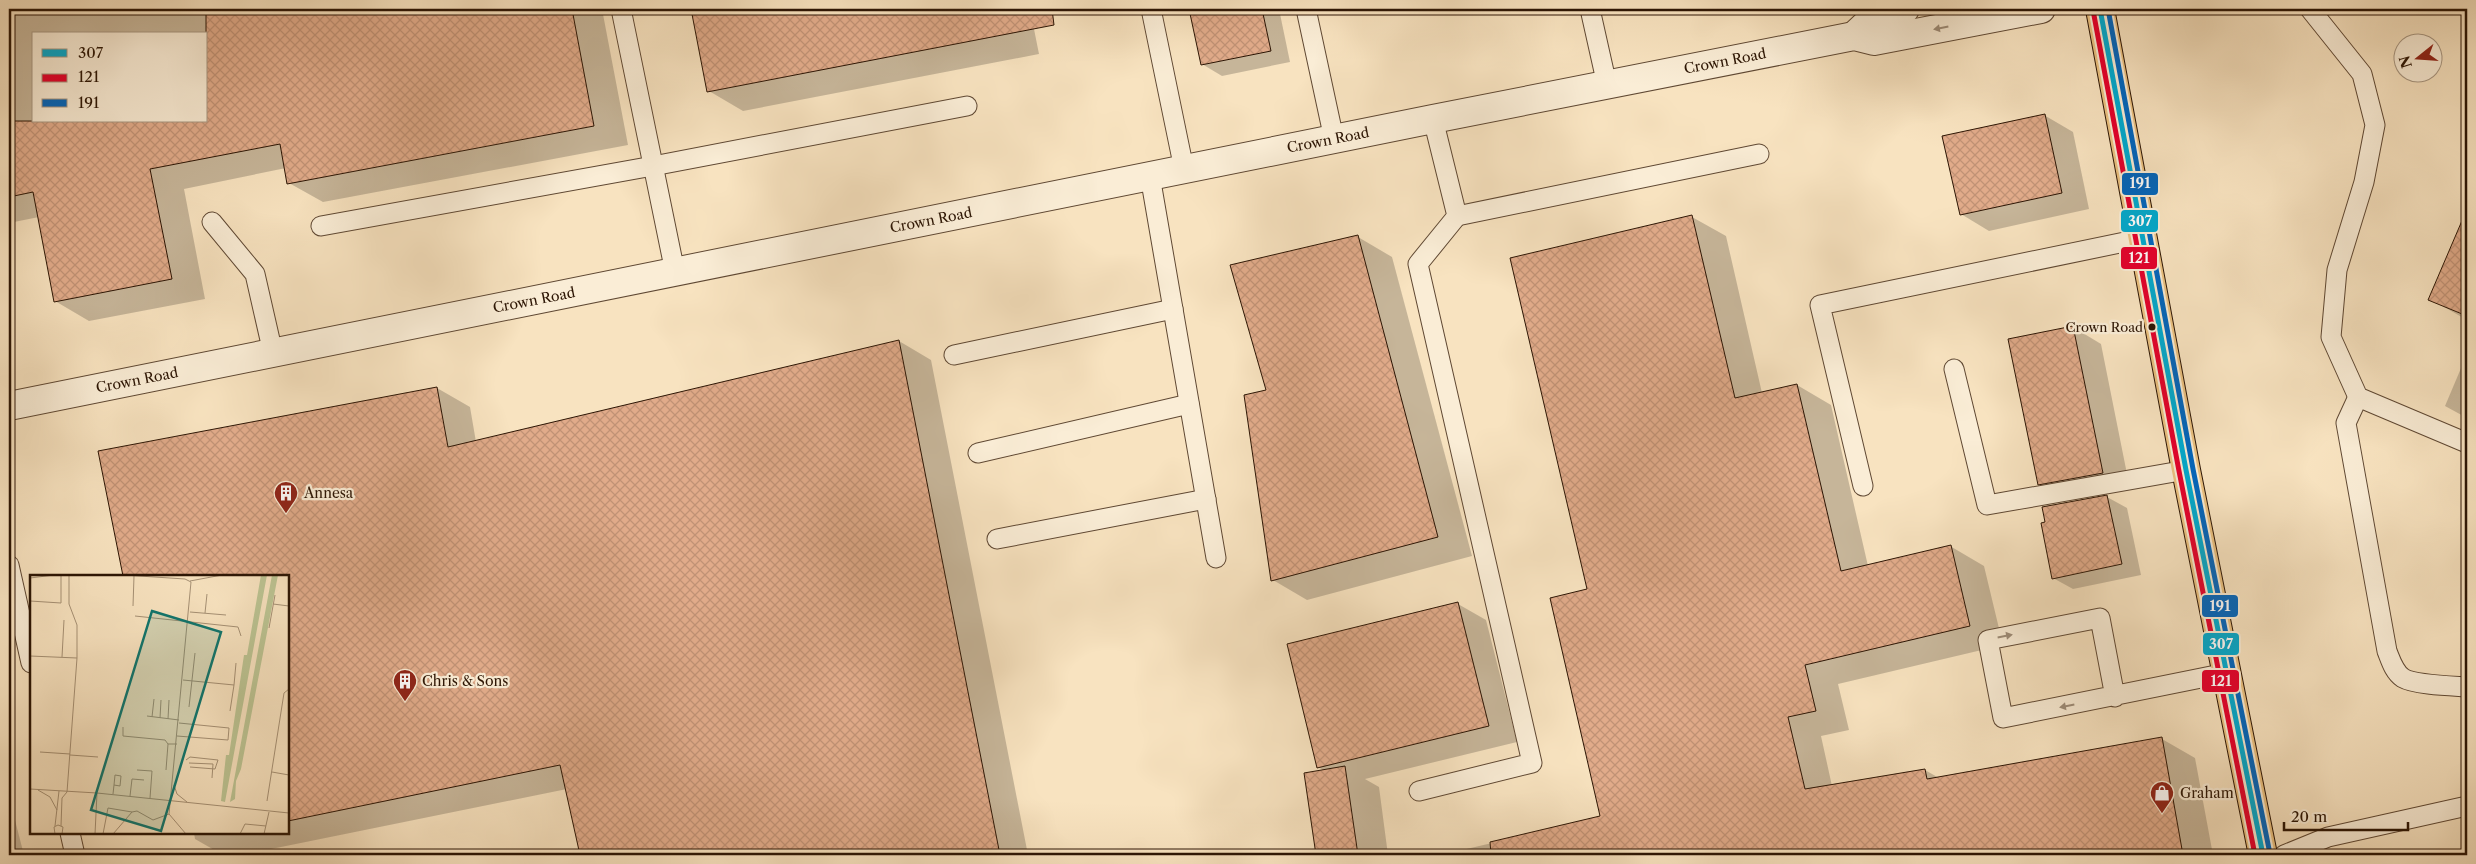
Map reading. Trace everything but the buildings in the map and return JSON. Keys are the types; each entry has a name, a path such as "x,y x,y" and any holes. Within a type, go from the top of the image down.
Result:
{"main road":[{"path":"2100,9 2186,470 2263,855"}],"street":[{"path":"1854,36 1871,20 1905,9"},
{"name":"Crown Road","path":"9,406 1607,84 1854,36 1874,40 2041,9"}],"lane":[{"path":"621,9 675,272"},
{"path":"1151,9 1184,169"},
{"path":"1306,9 1334,138"},
{"path":"1590,9 1607,84"},
{"path":"2310,9 2362,74 2375,125 2364,182 2337,270 2331,337 2358,397 2467,443"},
{"path":"321,226 653,166 967,106"},
{"path":"1433,119 1458,216"},
{"path":"1419,792 1532,763 1418,264 1458,216 1759,154"},
{"path":"1150,176 1216,558"},
{"path":"212,222 255,274 273,353"},
{"path":"1863,486 1820,305 2144,238"},
{"path":"954,355 1173,309"},
{"path":"1954,369 1987,504 2186,470"},
{"path":"2358,397 2346,422 2387,651 2395,670 2404,679 2436,685 2467,687"},
{"path":"978,453 1189,404"},
{"path":"997,539 1206,499"},
{"path":"9,565 30,660"},
{"path":"2115,698 2100,618 1988,640 2003,718 2115,698 2226,673"},
{"path":"2284,855 2328,837 2467,806"},
{"path":"70,834 75,855"}],"transit line":[{"name":"307","path":"2100,9 2186,470 2263,855"},
{"name":"191","path":"2108,9 2193,469 2270,854"},
{"name":"121","path":"2093,10 2179,471 2255,855"}],"place":[{"name":"Crown Road","path":"2152,327"},
{"name":"Annesa","path":"286,514"},
{"name":"Chris & Sons","path":"405,702"},
{"name":"Graham","path":"2162,814"}]}
